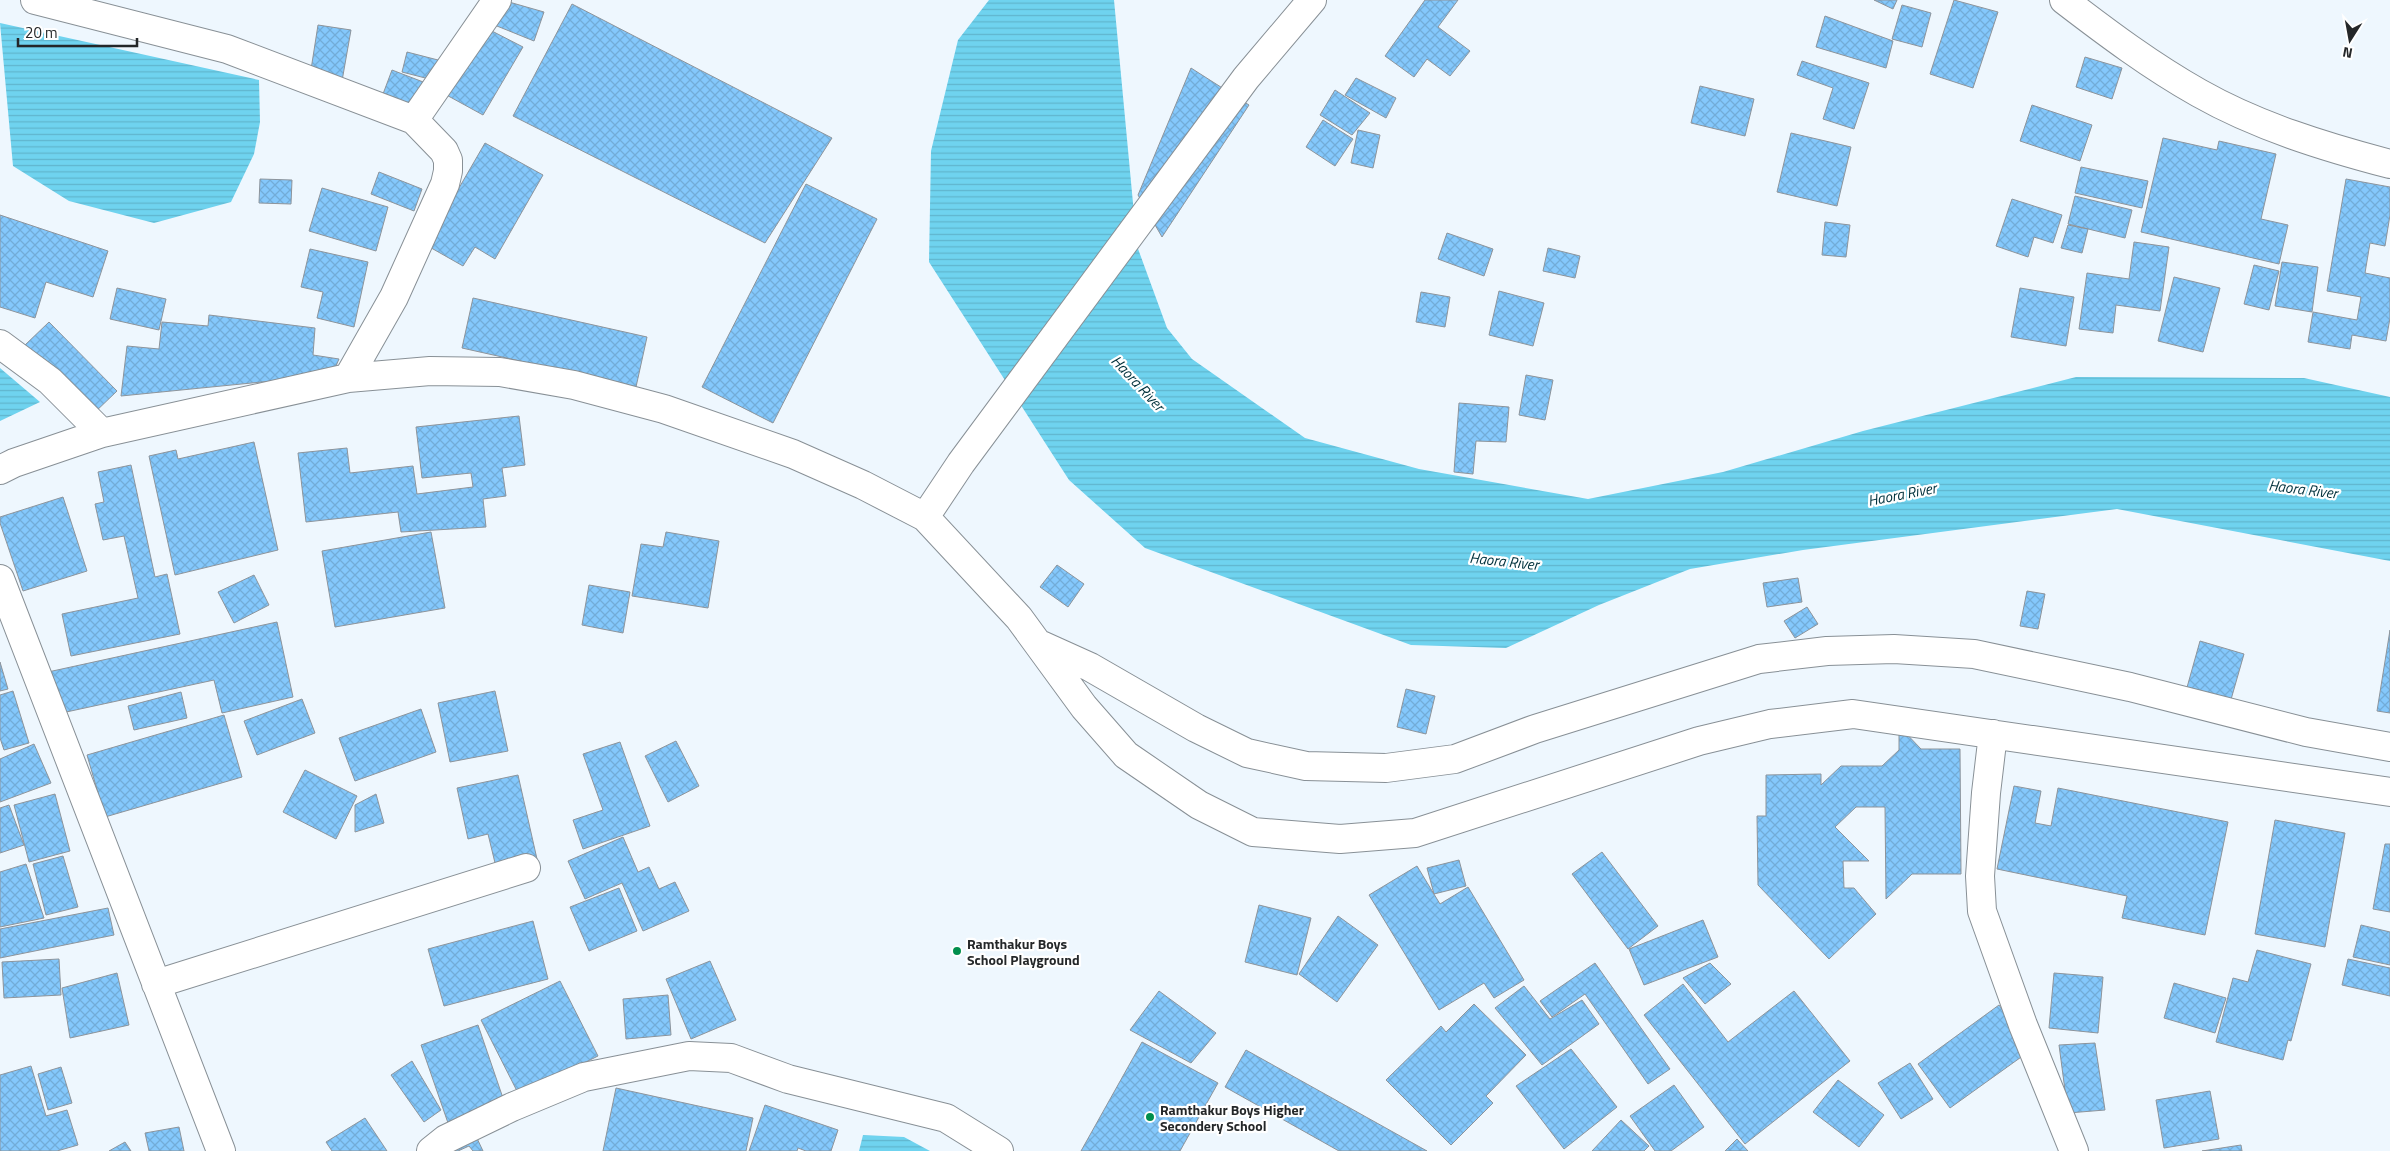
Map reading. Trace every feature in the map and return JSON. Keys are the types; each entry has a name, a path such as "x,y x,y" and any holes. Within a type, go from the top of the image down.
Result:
{"street":[{"path":"35,0 227,50 414,120 444,151 448,160 445,184 394,297 348,378"},
{"path":"414,120 497,0"},
{"path":"925,517 961,463 1246,78 1312,0"},
{"path":"2064,0 2118,41 2200,93 2263,122 2340,151 2390,164"},
{"path":"0,344 50,381 102,433"},
{"path":"0,470 14,463 102,433 348,378 430,371 500,372 574,385 664,409 793,454 863,485 925,517 1019,618 1084,707 1126,755 1199,805 1253,832 1340,839 1415,833 1699,741 1770,724 1853,714 2390,792"},
{"path":"0,579 221,1151"},
{"path":"1035,642 1090,667 1196,728 1246,753 1306,766 1386,768 1455,759 1535,729 1759,659 1827,651 1894,649 1974,654 2130,687 2306,732 2390,746"},
{"path":"1993,734 1986,794 1980,876 1982,911 2023,1025 2074,1151"},
{"path":"156,984 526,868"},
{"path":"431,1151 446,1140 512,1107 584,1077 689,1056 731,1058 788,1079 946,1118 999,1151"}],"water":[{"name":"Haora River","path":"989,0 1114,0 1137,246 1167,328 1192,359 1305,438 1419,469 1588,499 1723,472 1863,431 2076,377 2304,378 2390,397 2390,561 2117,509 1803,550 1690,569 1599,605 1506,648 1411,645 1145,548 1069,480 929,262 931,151 958,40"},
{"path":"0,23 259,80 260,122 254,154 231,202 154,223 69,201 13,166"},
{"path":"0,368 40,402 0,421"},
{"path":"863,1135 904,1137 930,1151 859,1151"}],"building":[{"path":"502,0 544,12 534,41 487,22"},
{"path":"1425,0 1458,0 1438,27 1470,51 1450,76 1427,59 1414,77 1385,56"},
{"path":"1874,0 1897,0 1893,9"},
{"path":"1954,0 1998,12 1973,88 1930,74"},
{"path":"572,4 832,138 765,243 513,116"},
{"path":"1902,5 1931,13 1922,47 1892,39"},
{"path":"1825,16 1893,41 1886,68 1816,47"},
{"path":"318,25 351,30 342,81 310,76"},
{"path":"488,29 523,47 483,115 441,92"},
{"path":"407,52 438,60 433,80 402,72"},
{"path":"2085,57 2122,68 2112,99 2076,87"},
{"path":"1802,61 1869,83 1854,129 1823,119 1833,88 1797,75"},
{"path":"1191,68 1249,105 1162,237 1138,195"},
{"path":"392,70 431,85 414,113 380,102"},
{"path":"1356,78 1396,98 1386,118 1345,95"},
{"path":"1700,86 1754,99 1745,136 1691,123"},
{"path":"1335,90 1370,113 1352,135 1320,115"},
{"path":"2032,105 2092,125 2080,161 2020,141"},
{"path":"1323,120 1353,139 1335,166 1306,147"},
{"path":"1358,130 1380,135 1373,168 1351,163"},
{"path":"1791,133 1851,147 1837,206 1777,192"},
{"path":"2163,138 2217,150 2219,141 2276,154 2261,219 2288,225 2279,264 2141,232"},
{"path":"485,143 543,175 495,259 475,247 463,266 426,245"},
{"path":"2081,167 2148,181 2142,208 2075,193"},
{"path":"379,172 422,189 414,211 371,194"},
{"path":"260,179 292,180 291,204 259,203"},
{"path":"2346,179 2390,187 2390,215 2385,246 2370,243 2365,273 2390,278 2390,318 2386,341 2352,335 2350,349 2308,342 2313,312 2357,320 2361,297 2327,291"},
{"path":"806,184 877,219 773,423 702,387"},
{"path":"322,188 388,207 376,251 309,231"},
{"path":"2075,196 2132,210 2125,238 2068,224"},
{"path":"2012,199 2062,215 2053,243 2034,237 2028,257 1996,246"},
{"path":"0,215 108,251 93,297 46,282 35,318 0,307"},
{"path":"1825,222 1850,225 1846,257 1822,255"},
{"path":"2068,225 2088,229 2082,253 2061,248"},
{"path":"1447,233 1493,249 1484,276 1438,259"},
{"path":"2134,242 2169,247 2160,311 2116,305 2113,333 2079,329 2087,273 2129,279"},
{"path":"1548,248 1580,256 1575,278 1543,271"},
{"path":"310,249 368,262 354,327 317,318 323,292 301,287"},
{"path":"2282,262 2318,267 2312,312 2275,306"},
{"path":"2254,265 2279,271 2269,310 2244,304"},
{"path":"2174,277 2220,288 2203,352 2158,341"},
{"path":"117,288 166,299 159,330 110,319"},
{"path":"2020,288 2074,297 2066,346 2011,337"},
{"path":"1499,291 1544,303 1533,346 1489,335"},
{"path":"1421,292 1450,297 1445,327 1416,322"},
{"path":"473,298 647,337 636,387 462,348"},
{"path":"209,315 315,328 313,355 339,359 332,375 121,396 127,346 159,349 162,322 208,326"},
{"path":"49,322 117,391 92,415 24,346"},
{"path":"1526,375 1553,380 1545,420 1519,415"},
{"path":"1459,403 1509,407 1506,442 1476,441 1473,474 1454,472"},
{"path":"519,416 525,465 502,468 506,496 483,499 486,527 401,532 398,512 306,522 298,453 347,448 350,473 413,466 417,494 473,487 471,473 422,478 416,427"},
{"path":"254,442 278,550 175,575 149,456 176,450 178,459"},
{"path":"131,465 155,577 167,574 180,634 71,656 62,614 138,598 124,536 103,540 95,504 104,502 98,472"},
{"path":"63,497 87,571 23,591 0,523 0,517"},
{"path":"431,532 445,608 335,627 322,551"},
{"path":"666,532 719,541 708,608 632,596 641,544 663,547"},
{"path":"1057,565 1084,584 1068,607 1040,587"},
{"path":"254,575 269,605 234,623 218,592"},
{"path":"1798,578 1802,602 1767,607 1763,583"},
{"path":"589,585 630,592 623,633 582,625"},
{"path":"2027,591 2045,594 2038,629 2020,626"},
{"path":"1807,607 1818,624 1795,638 1784,621"},
{"path":"277,622 293,697 222,713 214,680 57,714 48,672"},
{"path":"2390,630 2390,713 2377,711"},
{"path":"2200,641 2244,654 2230,703 2186,691"},
{"path":"0,662 8,689 0,691"},
{"path":"1406,689 1435,696 1426,734 1397,727"},
{"path":"13,691 29,743 4,750 0,738 0,695"},
{"path":"495,691 508,751 450,762 438,703"},
{"path":"181,692 187,718 134,730 128,706"},
{"path":"302,699 315,733 257,755 244,721"},
{"path":"421,709 436,752 355,781 339,738"},
{"path":"224,715 242,777 105,817 87,755"},
{"path":"1899,726 1921,749 1960,749 1961,874 1912,874 1886,899 1885,807 1856,807 1835,827 1869,861 1843,861 1844,888 1854,888 1876,914 1829,959 1758,885 1757,816 1766,816 1766,775 1821,774 1821,785 1841,766 1882,766 1899,750"},
{"path":"676,741 699,786 668,802 645,756"},
{"path":"620,742 650,826 583,849 573,820 603,810 583,754"},
{"path":"34,744 51,783 0,802 0,759"},
{"path":"305,770 357,796 336,839 283,812"},
{"path":"518,775 537,859 496,867 488,834 468,839 457,788"},
{"path":"2014,786 2041,791 2035,823 2051,826 2058,788 2228,822 2205,935 2122,918 2127,896 1997,869"},
{"path":"55,794 70,851 29,862 14,805"},
{"path":"376,794 384,823 355,832 355,805"},
{"path":"9,805 24,845 0,853 0,808"},
{"path":"2275,820 2345,833 2325,947 2255,934"},
{"path":"623,837 638,872 649,867 659,889 675,882 689,911 643,931 622,883 585,899 568,861"},
{"path":"2385,844 2390,844 2390,912 2373,909"},
{"path":"1602,852 1658,926 1628,949 1572,874"},
{"path":"63,856 78,907 46,915 33,864"},
{"path":"1459,860 1466,886 1434,894 1427,868"},
{"path":"26,864 44,918 0,927 0,872"},
{"path":"1417,866 1440,904 1468,887 1524,980 1494,998 1484,983 1439,1010 1369,895"},
{"path":"619,888 637,931 589,951 570,907"},
{"path":"1259,905 1311,918 1297,975 1245,962"},
{"path":"108,908 114,935 0,958 0,929"},
{"path":"1338,916 1378,945 1337,1002 1299,974"},
{"path":"1703,920 1718,957 1644,985 1629,949"},
{"path":"533,921 548,979 444,1006 428,949"},
{"path":"2361,925 2390,932 2390,965 2353,957"},
{"path":"2257,950 2311,964 2291,1041 2288,1040 2283,1060 2216,1042 2233,978 2248,982"},
{"path":"59,959 61,995 4,998 2,962"},
{"path":"2348,959 2390,968 2390,996 2342,985"},
{"path":"710,961 736,1020 691,1039 666,979"},
{"path":"1595,963 1670,1069 1648,1084 1585,994 1552,1017 1540,1001"},
{"path":"1710,963 1731,984 1705,1004 1683,978"},
{"path":"117,973 129,1025 70,1038 62,988"},
{"path":"2054,973 2103,977 2098,1033 2049,1028"},
{"path":"560,981 598,1056 519,1095 481,1020"},
{"path":"2174,983 2226,998 2215,1033 2164,1018"},
{"path":"1683,984 1728,1042 1794,991 1850,1061 1745,1144 1644,1015"},
{"path":"1524,986 1550,1019 1582,1000 1599,1024 1542,1065 1495,1008"},
{"path":"1159,991 1216,1033 1191,1063 1130,1030"},
{"path":"668,995 671,1035 626,1039 623,999"},
{"path":"1474,1004 1526,1055 1486,1096 1493,1103 1451,1145 1386,1080 1441,1026 1446,1032"},
{"path":"1999,1005 2031,1050 1950,1108 1918,1064"},
{"path":"478,1025 505,1104 448,1123 421,1045"},
{"name":"Ramthakur Boys Higher Secondery School","path":"1142,1042 1218,1083 1180,1151 1081,1151"},
{"path":"2095,1043 2105,1110 2068,1113 2059,1045"},
{"path":"1571,1049 1617,1107 1564,1149 1516,1086"},
{"path":"1246,1050 1427,1151 1339,1151 1225,1087"},
{"path":"412,1061 441,1110 424,1122 391,1075"},
{"path":"1910,1063 1933,1099 1901,1119 1878,1083"},
{"path":"31,1066 46,1116 67,1110 78,1145 57,1151 0,1151 0,1075"},
{"path":"61,1067 72,1103 48,1110 38,1074"},
{"path":"1838,1080 1884,1115 1859,1147 1813,1112"},
{"path":"1674,1085 1704,1127 1671,1151 1655,1151 1630,1116"},
{"path":"616,1088 753,1118 746,1151 603,1151"},
{"path":"2210,1091 2219,1139 2164,1148 2156,1100"},
{"path":"765,1105 838,1130 831,1151 806,1151 798,1148 797,1151 749,1151"},
{"path":"365,1118 387,1151 332,1151 326,1142"},
{"path":"1621,1120 1649,1146 1644,1151 1592,1151"},
{"path":"179,1127 184,1151 149,1151 145,1133"},
{"path":"474,1132 483,1151 473,1151 469,1146 458,1151 445,1151"},
{"path":"1737,1139 1748,1151 1725,1151"},
{"path":"125,1142 131,1151 109,1151"},
{"path":"2241,1145 2242,1151 2202,1151"}],"place":[{"name":"Ramthakur Boys School Playground","path":"957,951"},
{"name":"Ramthakur Boys Higher Secondery School","path":"1150,1117"}]}
